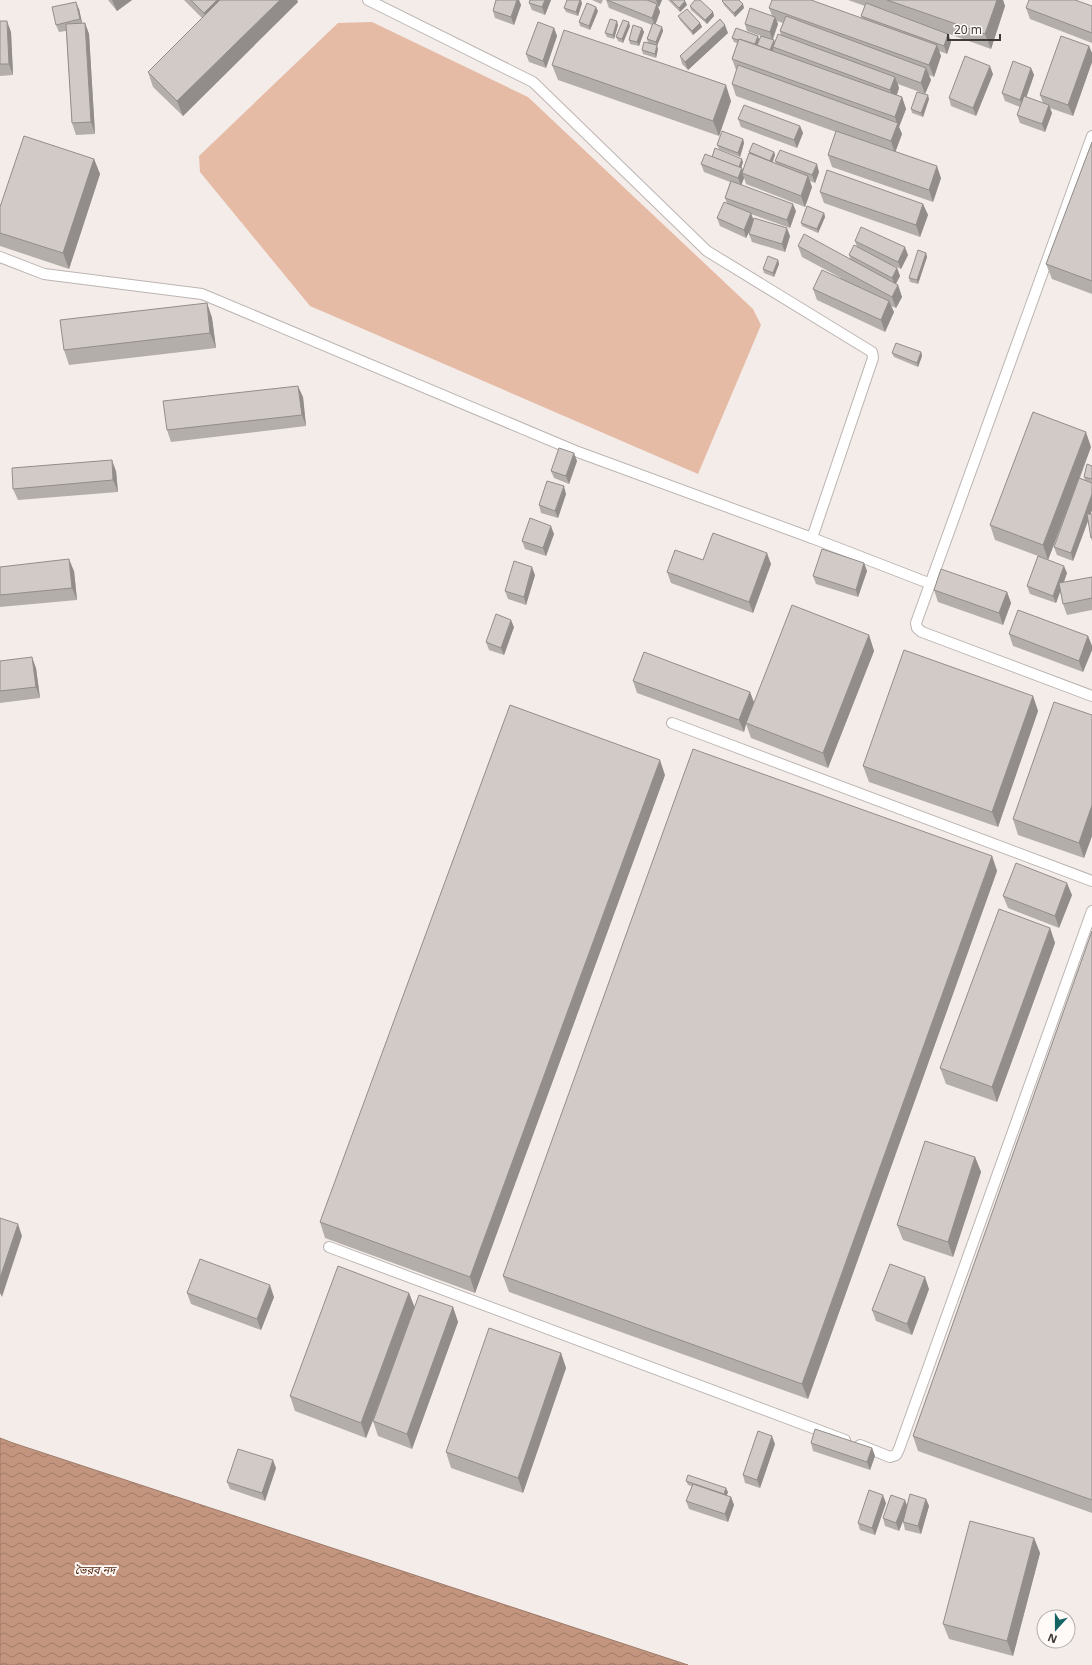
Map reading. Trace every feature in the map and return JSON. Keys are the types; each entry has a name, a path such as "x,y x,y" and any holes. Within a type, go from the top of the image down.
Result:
{"lane":[{"path":"368,0 533,82 707,251 872,352 873,358 812,538"},
{"path":"1092,136 916,624 917,628 922,632 1092,696"},
{"path":"0,257 44,274 202,294 578,452 812,538 931,584"},
{"path":"672,723 1092,881"},
{"path":"329,1247 890,1457 896,1455 1092,911"}],"shaded area":[{"path":"372,22 528,97 753,309 761,325 698,474 310,306 200,172 199,156 338,23"}],"water":[{"name":"ভৈরব নদ","path":"0,1438 13,1443 688,1665 0,1665"}],"building":[{"path":"191,0 217,0 204,13"},
{"path":"220,0 280,0 177,101 148,72"},
{"path":"496,0 517,0 511,17 493,11"},
{"path":"530,0 545,0 542,7 529,3"},
{"path":"567,0 580,0 576,12 564,8"},
{"path":"607,0 647,0 657,4 652,18"},
{"path":"671,0 684,0 685,1 679,8"},
{"path":"695,0 700,0 713,12 705,20 690,6"},
{"path":"739,0 743,4 734,13 722,1"},
{"path":"772,0 811,0 937,45 929,65 769,8"},
{"path":"887,0 997,0 985,34"},
{"path":"1029,0 1075,0 1092,6 1092,33 1026,8"},
{"path":"76,2 80,19 56,25 52,7"},
{"path":"587,3 596,7 589,26 579,22"},
{"path":"866,3 948,34 944,46 861,16"},
{"path":"750,8 775,17 770,32 745,24"},
{"path":"687,9 700,23 692,31 678,16"},
{"path":"786,16 926,68 921,83 780,31"},
{"path":"610,19 617,21 613,35 605,33"},
{"path":"720,19 725,25 685,62 680,56"},
{"path":"623,20 629,22 622,39 616,37"},
{"path":"0,21 7,21 9,64 0,64"},
{"path":"538,22 554,28 543,61 526,54"},
{"path":"85,23 91,122 72,123 66,24"},
{"path":"653,23 662,27 656,42 647,39"},
{"path":"633,25 642,28 637,42 629,40"},
{"path":"736,28 758,36 755,44 732,38"},
{"path":"564,30 726,85 713,121 552,65"},
{"path":"778,34 895,77 890,90 773,47"},
{"path":"761,36 774,40 770,50 757,45"},
{"path":"1061,36 1089,46 1068,105 1040,95"},
{"path":"739,39 902,97 895,117 732,59"},
{"path":"644,42 657,45 655,54 642,50"},
{"path":"965,56 990,66 973,108 949,98"},
{"path":"1013,61 1031,68 1020,100 1002,93"},
{"path":"738,65 898,123 891,141 732,84"},
{"path":"917,92 928,95 921,113 911,109"},
{"path":"1024,96 1049,105 1042,124 1017,115"},
{"path":"744,105 800,126 794,140 738,119"},
{"path":"722,131 743,139 738,153 717,145"},
{"path":"836,131 937,166 929,190 828,155"},
{"path":"24,136 94,159 63,253 0,233 0,207"},
{"path":"1092,142 1092,281 1046,264"},
{"path":"753,143 774,152 770,161 749,152"},
{"path":"715,148 742,159 739,167 712,157"},
{"path":"780,150 817,164 812,175 775,161"},
{"path":"749,153 808,176 801,196 742,173"},
{"path":"705,154 742,168 738,178 701,164"},
{"path":"827,170 923,204 916,225 820,192"},
{"path":"731,181 793,204 787,220 725,198"},
{"path":"724,202 751,213 744,230 717,218"},
{"path":"807,206 824,213 817,229 801,223"},
{"path":"754,218 787,228 782,244 749,234"},
{"path":"861,227 905,247 898,262 855,241"},
{"path":"804,234 898,285 892,297 798,246"},
{"path":"854,245 897,268 892,278 849,255"},
{"path":"918,250 926,253 917,280 909,278"},
{"path":"768,256 778,260 773,273 763,269"},
{"path":"822,270 889,301 881,320 813,289"},
{"path":"207,303 210,333 64,350 60,320"},
{"path":"896,343 921,352 917,363 892,353"},
{"path":"298,386 302,415 167,430 163,401"},
{"path":"1033,412 1086,432 1043,545 990,525"},
{"path":"559,448 574,453 566,476 551,471"},
{"path":"112,460 113,480 13,489 12,468"},
{"path":"1087,464 1092,466 1092,479 1084,477"},
{"path":"1079,478 1092,483 1092,494 1071,553 1054,547"},
{"path":"547,481 564,486 555,511 539,505"},
{"path":"1087,514 1092,514 1091,538"},
{"path":"530,518 551,526 543,548 522,541"},
{"path":"713,533 767,553 749,602 667,572 675,550 703,560"},
{"path":"822,549 864,563 856,590 813,576"},
{"path":"1038,556 1064,566 1053,596 1027,586"},
{"path":"69,559 72,588 0,595 0,567"},
{"path":"514,561 532,567 524,597 505,591"},
{"path":"941,569 1007,592 999,613 934,590"},
{"path":"1092,577 1092,598 1063,604 1059,583"},
{"path":"792,605 869,635 823,753 746,723"},
{"path":"1018,610 1088,636 1079,661 1009,634"},
{"path":"496,614 511,620 501,648 486,642"},
{"path":"904,650 1033,696 992,812 863,766"},
{"path":"644,652 750,692 739,720 633,681"},
{"path":"32,657 36,687 0,691 0,661"},
{"path":"1054,702 1092,715 1092,805 1079,843 1013,819"},
{"path":"510,705 660,760 470,1277 320,1222"},
{"path":"693,749 992,856 802,1384 503,1276"},
{"path":"1016,863 1067,883 1055,916 1003,896"},
{"path":"999,909 1050,928 992,1087 940,1068"},
{"path":"1092,931 1092,1500 913,1436"},
{"path":"925,1141 975,1157 948,1242 897,1225"},
{"path":"0,1218 18,1224 0,1278"},
{"path":"200,1259 270,1285 257,1319 187,1293"},
{"path":"890,1264 925,1277 907,1324 872,1310"},
{"path":"338,1266 409,1293 361,1423 290,1396"},
{"path":"419,1295 453,1307 407,1434 373,1421"},
{"path":"489,1328 561,1353 518,1478 446,1452"},
{"path":"815,1429 872,1448 867,1462 811,1443"},
{"path":"758,1431 772,1436 757,1480 743,1475"},
{"path":"238,1449 273,1460 262,1493 227,1482"},
{"path":"688,1475 726,1488 724,1494 686,1481"},
{"path":"693,1484 731,1497 725,1514 686,1501"},
{"path":"869,1490 883,1495 872,1528 858,1523"},
{"path":"910,1494 926,1499 918,1526 903,1522"},
{"path":"891,1495 905,1500 896,1523 883,1518"},
{"path":"970,1521 1034,1538 1007,1641 943,1624"}]}
